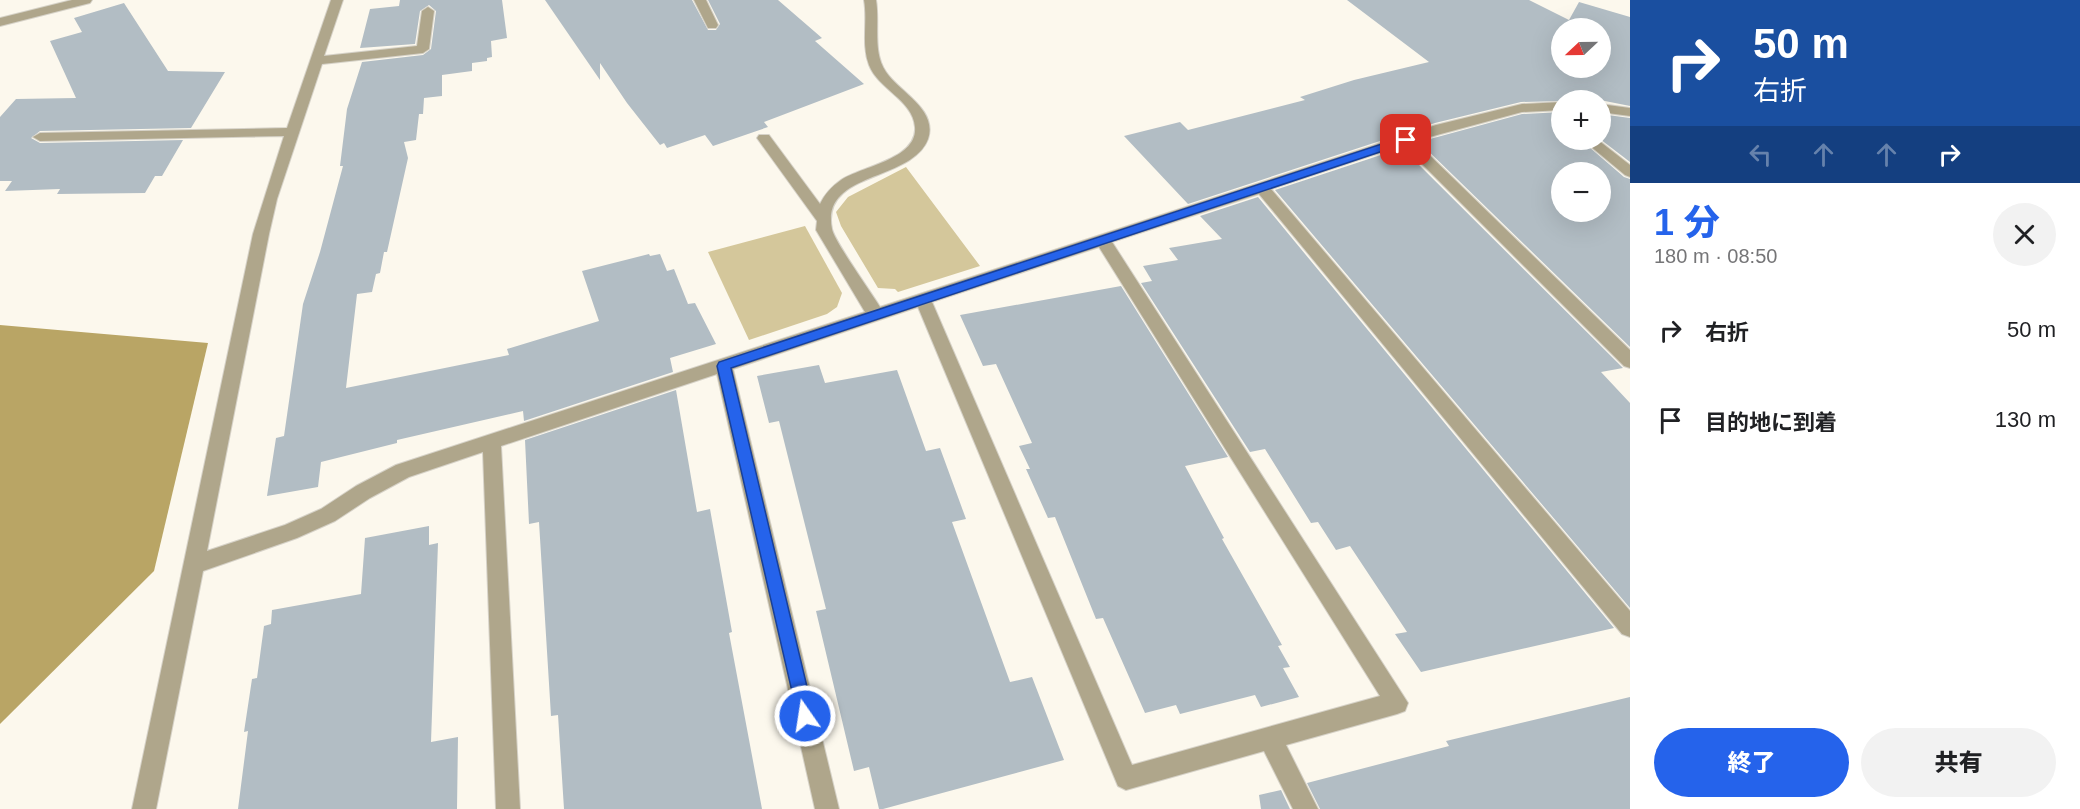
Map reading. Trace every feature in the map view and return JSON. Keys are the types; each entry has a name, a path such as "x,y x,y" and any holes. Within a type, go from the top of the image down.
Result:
{"street":[{"path":"0,22 86,0"},
{"path":"144,809 253,270 270,199 337,0"},
{"path":"700,0 712,25"},
{"path":"870,0 873,10 874,60 879,72 914,107 922,123 921,139 910,154 853,179 837,191 825,205 822,218 824,230 876,315"},
{"path":"316,61 423,49 428,11"},
{"path":"192,565 290,532 328,515 363,492 404,471 1406,140 1499,112 1522,108 1551,109"},
{"path":"1611,109 1630,112"},
{"path":"40,137 291,132"},
{"path":"764,138 822,218"},
{"path":"1406,140 1630,361"},
{"path":"1602,150 1630,172"},
{"path":"1262,188 1630,627"},
{"path":"923,300 1126,778 1397,703 1103,240"},
{"path":"723,366 827,809"},
{"path":"492,442 508,809"},
{"path":"1269,739 1306,809"}],"shaded area":[{"path":"906,167 980,266 898,292 895,289 878,288 841,226 836,212 848,197"},
{"path":"805,226 842,293 837,307 827,314 749,340 708,252"},
{"path":"0,325 208,343 154,571 0,724"}],"building":[{"path":"400,0 502,0 507,38 491,41 492,57 487,58 487,61 472,63 472,71 442,75 442,96 424,98 423,114 419,114 416,140 404,142 408,158 387,252 384,252 380,273 376,274 372,292 357,294 346,388 509,355 507,349 599,321 582,271 649,254 650,256 660,254 667,271 674,269 688,304 695,303 716,344 670,358 673,372 524,421 523,411 397,440 397,443 321,462 318,487 267,496 276,438 284,436 303,304 320,252 343,166 340,166 347,109 362,62 423,55 431,49 436,11 429,5 420,11 415,44 360,48 370,9 399,6"},
{"path":"545,0 692,0 708,30 716,30 720,24 708,0 778,0 822,38 815,41 864,84 764,122 768,127 713,146 705,135 667,148 664,143 660,145 627,103 600,63 600,80"},
{"path":"1347,0 1529,0 1565,18 1551,18 1551,78 1611,78 1611,18 1570,18 1579,2 1630,17 1630,106 1611,102 1611,90 1551,90 1551,101 1521,102 1435,123 1188,204 1124,136 1180,122 1188,130 1305,100 1300,97 1354,80 1429,62"},
{"path":"124,3 168,71 225,72 191,128 40,131 31,138 40,143 183,140 162,176 155,176 145,193 57,194 60,189 5,191 12,181 0,181 0,117 16,99 76,98 50,41 82,32 74,18"},
{"path":"1551,113 1551,150 1593,150 1607,162 1551,162 1551,222 1611,222 1611,166 1630,179 1630,347 1419,142 1522,114"},
{"path":"1611,115 1630,118 1630,162 1611,147"},
{"path":"1402,148 1623,368 1601,372 1630,403 1630,608 1275,190"},
{"path":"1258,197 1614,628 1421,672 1395,634 1407,632 1350,546 1336,550 1318,522 1311,523 1265,449 1250,452 1141,283 1152,281 1143,266 1178,260 1169,248 1222,239 1200,216"},
{"path":"1121,286 1228,457 1185,466 1224,538 1222,539 1282,645 1278,646 1290,667 1283,668 1299,697 1261,707 1255,695 1180,714 1176,705 1145,713 1103,618 1096,619 1055,517 1048,518 1026,469 1030,469 1019,446 1032,443 996,364 983,366 960,315"},
{"path":"819,365 825,383 897,370 926,451 940,448 966,519 952,522 1010,682 1032,677 1064,760 883,809 879,809 869,767 854,771 816,611 826,609 779,421 769,423 757,376"},
{"path":"676,390 697,512 710,509 732,632 729,633 762,809 564,809 558,715 551,716 539,522 529,524 525,440"},
{"path":"429,526 429,545 438,543 431,742 458,737 457,809 238,809 248,731 244,732 252,679 257,678 264,626 271,624 272,610 361,594 365,538"},
{"path":"1630,697 1630,809 1320,809 1307,783 1449,746 1446,741"},
{"path":"1281,790 1290,809 1261,809 1259,795"}],"route":[{"path":"805,716 723,366 1406,140"}]}
